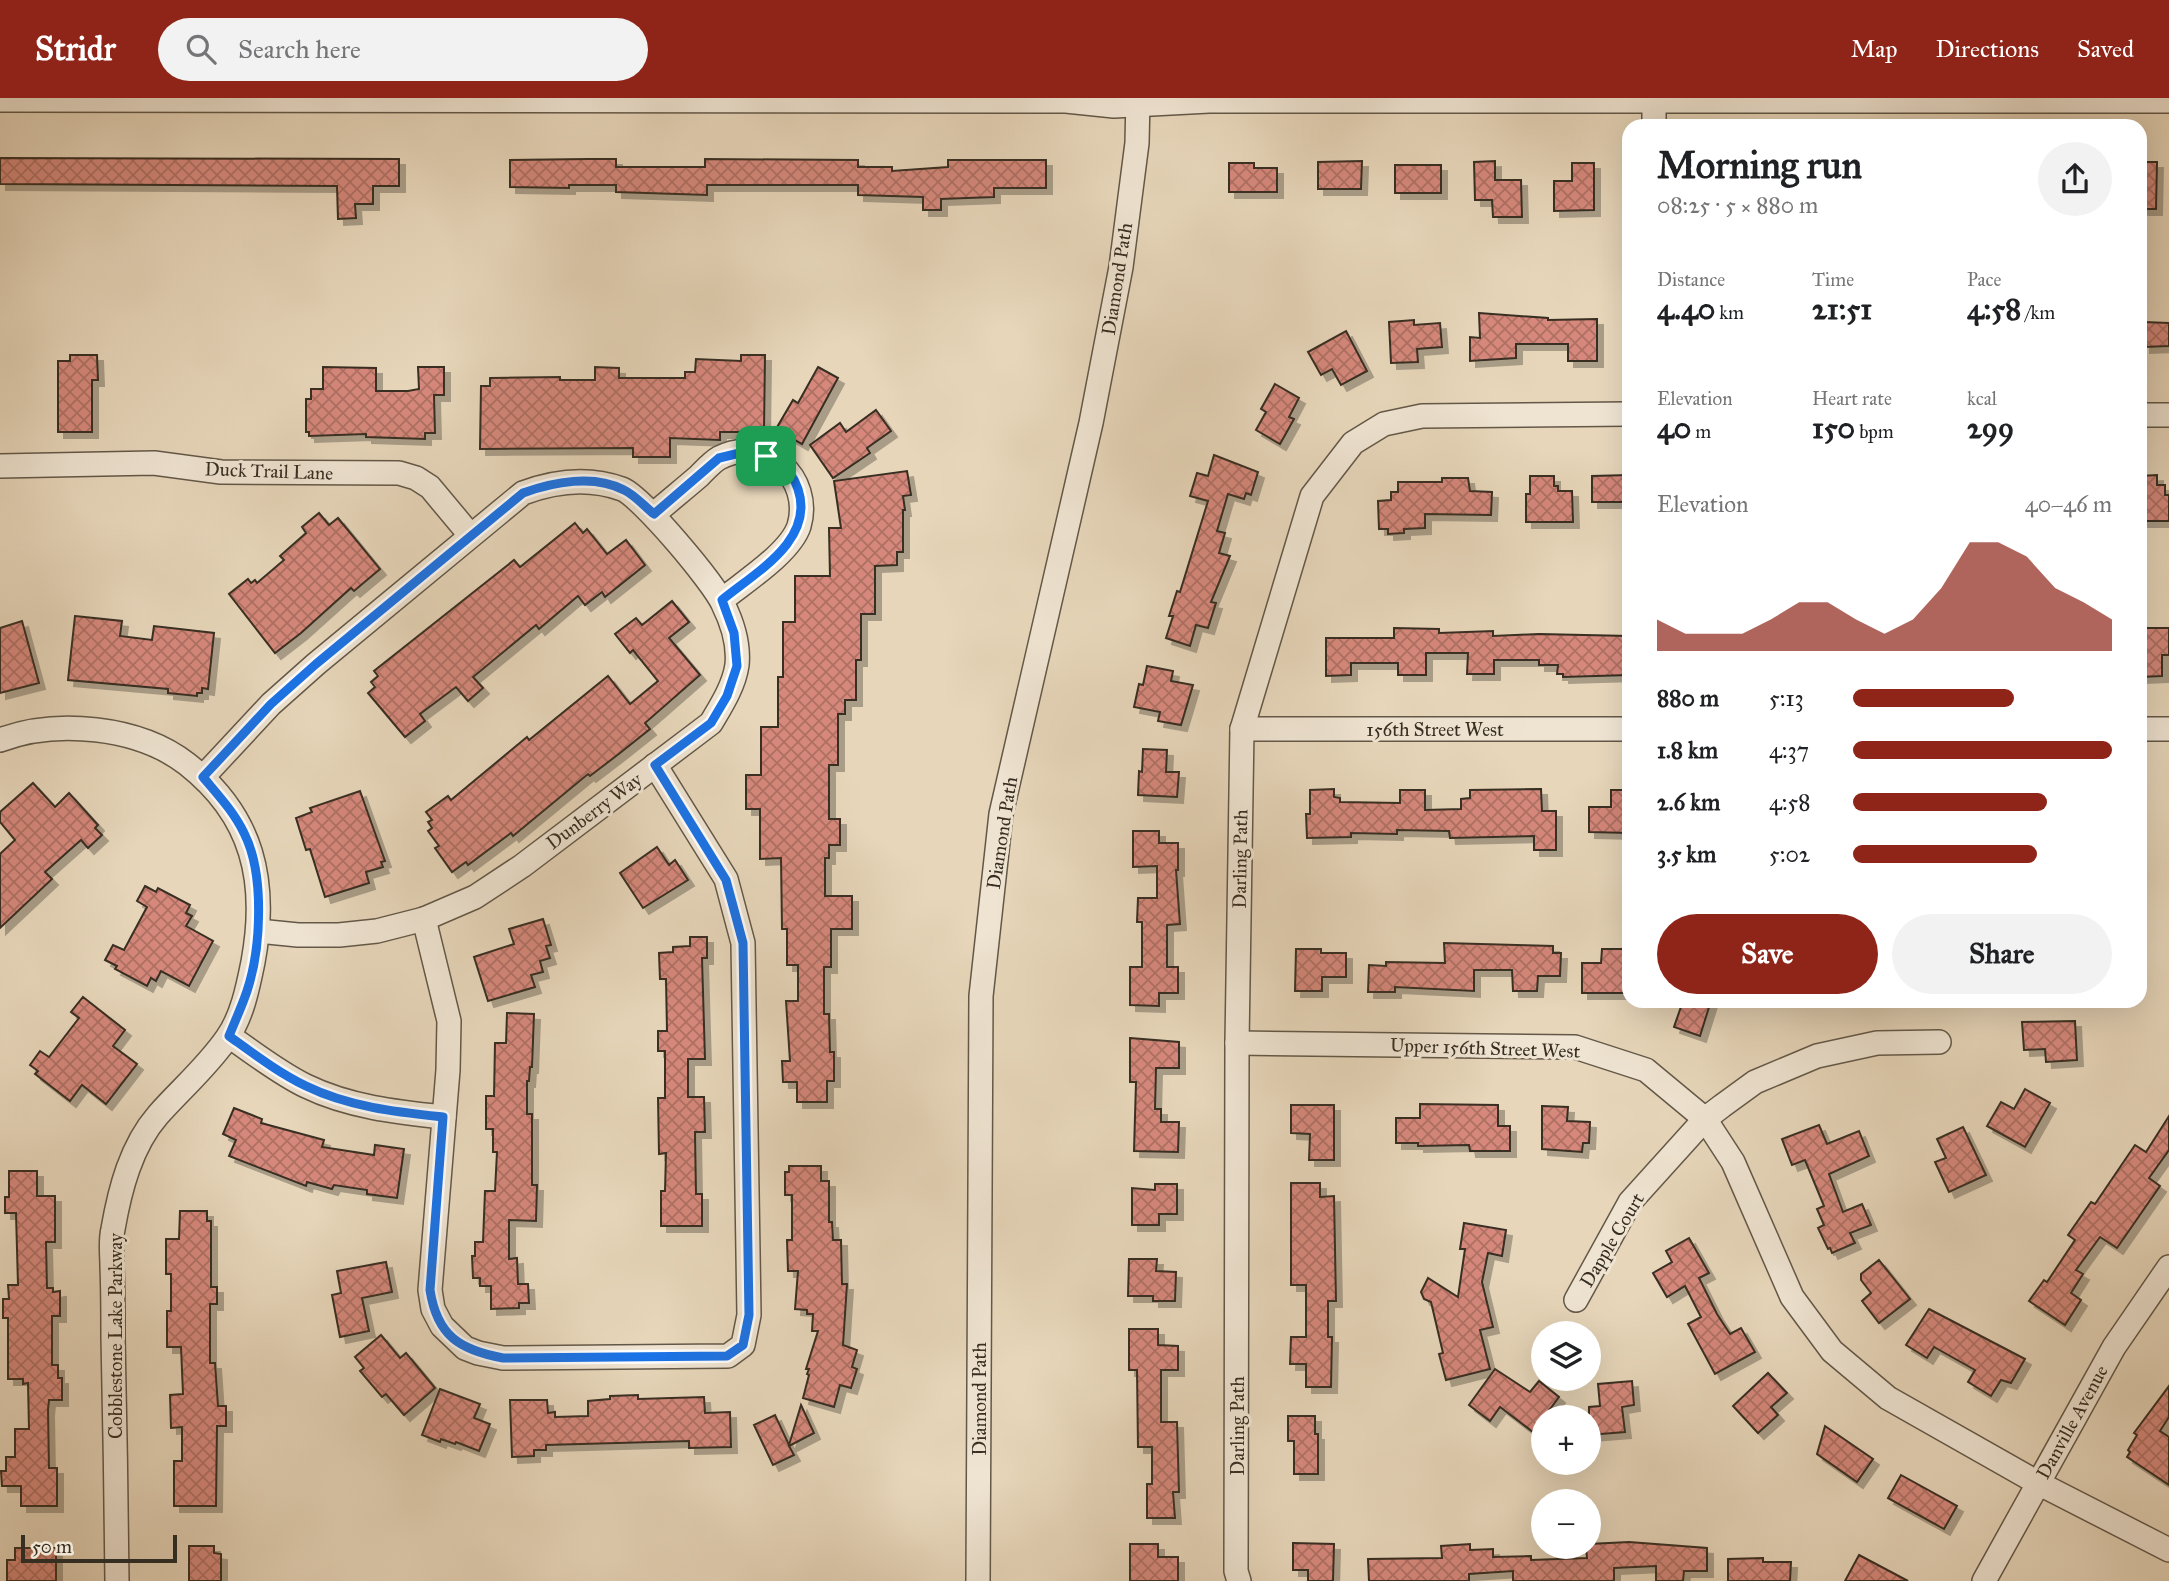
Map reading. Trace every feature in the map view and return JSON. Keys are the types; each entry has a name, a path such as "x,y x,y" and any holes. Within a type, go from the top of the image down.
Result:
{"street":[{"path":"1654,99 1654,119"},
{"path":"0,100 1066,102 1114,106 1138,101 2169,101"},
{"name":"Diamond Path","path":"978,1581 981,996 1001,814 1090,423 1121,267 1136,143 1138,101"},
{"name":"Darling Path","path":"1239,1581 1237,1043 1242,729 1312,496 1353,443 1384,424 1422,416 1622,414"},
{"path":"2147,415 2169,415"},
{"path":"654,514 719,458 744,452 766,456 784,464 795,480 802,502 798,528 787,546 722,600"},
{"name":"Duck Trail Lane","path":"0,466 154,463 221,472 400,473 416,478 430,487 470,535"},
{"name":"Dunberry Way","path":"203,777 271,704 470,535 523,493 545,485 599,482 625,490 654,514 722,600 734,633 737,666 727,696 711,723 522,866 475,897 424,919 377,931 339,935 258,931"},
{"name":"Cobblestone Lake Parkway","path":"0,740 16,734 50,729 109,733 139,740 173,753 203,777 229,807 246,835 254,860 258,887 258,931 248,989 229,1036 197,1076 156,1116 127,1167 112,1233 117,1581"},
{"name":"156th Street West","path":"1242,729 1622,729"},
{"path":"2147,729 2169,729"},
{"path":"424,919 449,1021 448,1070 430,1290 433,1310 442,1326 465,1348 503,1358 727,1356 743,1345 749,1315 743,943 726,880 655,765"},
{"path":"229,1036 271,1066 317,1090 348,1102 397,1112 443,1117"},
{"name":"Dapple Court","path":"1576,1300 1630,1202 1705,1119 1755,1083 1817,1056 1877,1043 1939,1042"},
{"name":"Upper 156th Street West","path":"1237,1043 1576,1047 1646,1070 1705,1119 1733,1162 1792,1297 1832,1351 1888,1398 2038,1483 2169,1549"},
{"name":"Danville Avenue","path":"1984,1581 2114,1347 2169,1267"}],"building":[{"path":"0,158 399,159 399,186 373,186 373,204 355,204 356,218 338,219 337,186 0,184"},
{"path":"616,159 616,167 705,167 705,159 858,160 858,167 892,167 892,171 948,167 948,160 1046,160 1046,188 994,188 994,197 941,199 941,210 923,210 923,197 858,195 858,185 707,185 707,195 616,192 616,185 569,185 569,188 510,187 510,160"},
{"path":"1362,161 1361,189 1318,189 1318,162"},
{"path":"1495,161 1495,180 1521,180 1522,217 1493,217 1492,200 1475,200 1474,162"},
{"path":"2147,162 2157,162 2156,209 2147,209"},
{"path":"1229,163 1254,163 1254,168 1277,168 1277,192 1229,192"},
{"path":"1572,163 1594,163 1594,210 1554,211 1554,181 1572,181"},
{"path":"1395,165 1441,165 1441,193 1395,193"},
{"path":"1479,313 1548,320 1597,319 1597,361 1568,361 1568,344 1516,344 1516,358 1470,361 1470,337 1480,338"},
{"path":"1414,320 1414,325 1440,323 1442,347 1417,349 1418,362 1391,363 1389,322"},
{"path":"2147,322 2169,323 2169,346 2147,347"},
{"path":"1346,331 1367,371 1341,385 1332,369 1321,375 1308,352"},
{"path":"70,355 97,355 98,380 92,380 92,432 58,432 58,361 70,361"},
{"path":"741,355 765,355 764,432 720,432 720,440 670,438 670,457 633,457 633,448 480,449 481,386 490,386 490,378 560,377 560,380 595,380 595,367 619,368 619,378 685,378 685,372 695,372 696,359 741,361"},
{"path":"323,367 376,368 376,391 408,391 419,389 418,367 444,367 444,395 434,395 435,433 425,433 425,439 366,437 366,434 309,436 309,432 306,432 306,399 311,399 311,389 323,389"},
{"path":"818,367 838,378 802,444 776,429 793,400 798,403"},
{"path":"1275,384 1299,398 1289,417 1294,419 1280,444 1256,430 1266,412 1261,409"},
{"path":"876,410 891,431 867,448 870,453 833,478 810,445 840,423 846,432"},
{"path":"1214,455 1258,472 1251,495 1246,493 1244,499 1228,494 1217,531 1225,533 1219,553 1230,556 1211,602 1216,603 1208,628 1196,625 1190,646 1166,638 1173,616 1169,616 1177,591 1180,592 1208,501 1190,496 1197,473 1208,476"},
{"path":"907,471 911,495 903,496 903,552 897,552 897,565 875,566 875,614 861,614 861,660 856,660 856,700 845,700 845,714 838,714 838,765 829,765 829,819 840,819 840,845 829,845 829,858 825,858 825,896 852,896 852,929 831,929 831,967 824,967 824,1014 829,1014 830,1052 834,1052 834,1081 827,1081 827,1102 797,1102 797,1082 783,1082 782,1061 790,1061 786,1001 798,1001 798,965 787,965 787,929 782,929 781,858 760,859 760,809 746,809 746,775 761,775 761,727 778,727 778,677 783,677 783,622 795,622 795,576 830,576 829,528 841,528 834,481"},
{"path":"1622,475 1622,502 1592,502 1592,476"},
{"path":"2157,475 2157,485 2165,485 2165,495 2169,495 2169,521 2147,521 2147,476"},
{"path":"1530,476 1554,476 1554,486 1558,486 1558,491 1572,491 1573,522 1526,522 1526,494 1530,494"},
{"path":"1442,478 1468,478 1470,491 1492,492 1491,515 1425,514 1425,528 1404,529 1404,533 1388,534 1388,529 1379,529 1378,501 1391,500 1391,492 1398,492 1398,482 1442,482"},
{"path":"319,513 329,525 338,518 380,569 354,591 351,588 275,653 229,594 248,579 251,583 255,580 257,583 284,560 280,556 306,533 302,527"},
{"path":"575,523 583,533 587,529 607,554 626,540 645,565 605,597 602,592 585,605 578,596 539,629 536,625 473,677 483,688 468,701 456,687 420,714 425,721 405,737 368,693 375,687 371,682 378,676 374,671 514,560 520,567"},
{"path":"672,601 689,622 669,638 700,675 645,723 650,729 620,753 590,776 588,774 513,836 511,833 468,865 466,862 452,872 435,848 439,846 428,831 432,828 428,822 432,820 426,812 448,796 451,800 527,737 529,740 608,676 630,704 658,681 633,650 630,653 615,634 636,618 642,625"},
{"path":"75,616 122,621 120,636 152,640 154,626 214,633 208,689 202,688 202,693 197,693 197,696 168,693 168,689 68,680"},
{"path":"22,621 39,683 0,693 0,628"},
{"path":"1394,628 1439,629 1439,633 1493,631 1493,636 1622,636 1622,675 1563,677 1563,674 1557,674 1558,665 1539,665 1539,660 1494,660 1494,674 1467,674 1468,653 1426,653 1426,675 1398,675 1398,663 1351,663 1351,675 1326,676 1326,638 1394,638"},
{"path":"2147,628 2169,628 2169,655 2162,655 2162,676 2147,677"},
{"path":"1147,666 1173,671 1171,681 1193,685 1181,725 1158,721 1160,712 1134,707 1139,684 1143,685"},
{"path":"1143,749 1167,750 1166,772 1179,772 1177,797 1138,795"},
{"path":"33,783 55,807 69,793 98,825 95,828 102,835 88,848 81,840 45,872 52,879 0,928 0,854 15,840 0,822 0,812"},
{"path":"1334,789 1334,797 1340,798 1340,802 1400,803 1400,790 1425,790 1425,810 1461,809 1461,799 1470,798 1470,790 1541,789 1542,811 1556,811 1556,850 1534,850 1534,836 1450,838 1449,831 1397,830 1397,834 1351,833 1351,837 1307,838 1306,814 1310,814 1310,790"},
{"path":"1611,790 1622,790 1622,833 1589,832 1589,807 1611,807"},
{"path":"360,791 385,861 381,862 383,867 366,872 369,883 325,897 310,849 306,850 296,818 312,812 310,808"},
{"path":"1133,831 1159,831 1159,843 1178,843 1176,870 1180,924 1167,925 1167,967 1178,967 1178,993 1159,993 1159,1006 1130,1005 1130,967 1142,967 1142,922 1137,922 1138,898 1157,898 1157,866 1133,867"},
{"path":"657,847 669,865 675,860 688,880 643,908 620,873"},
{"path":"145,886 156,892 158,888 190,905 186,913 192,916 186,926 213,941 189,986 161,971 156,981 151,978 147,986 115,969 117,966 105,960 113,945 124,950 147,907 137,901"},
{"path":"543,919 551,945 546,946 550,958 540,961 543,972 531,975 535,987 488,1001 474,957 514,944 509,929"},
{"path":"690,937 707,937 707,958 702,958 705,1059 688,1059 688,1097 704,1097 705,1132 695,1132 696,1194 702,1194 702,1226 661,1226 661,1191 665,1191 666,1153 659,1154 658,1098 665,1098 665,1051 658,1051 658,1031 667,1031 666,979 660,979 659,953 673,952 673,947 690,946"},
{"path":"1444,943 1553,946 1553,953 1561,953 1560,976 1538,976 1537,991 1513,991 1512,970 1474,970 1474,991 1395,987 1395,992 1368,992 1369,965 1386,966 1386,962 1445,963"},
{"path":"1296,949 1346,953 1346,977 1322,977 1322,991 1295,991"},
{"path":"1602,949 1622,949 1622,993 1582,993 1582,963 1601,963"},
{"path":"83,997 125,1030 113,1046 137,1064 106,1104 82,1085 70,1101 35,1074 38,1071 30,1065 40,1051 49,1057 79,1018 71,1012"},
{"path":"1681,1008 1709,1008 1700,1036 1674,1027"},
{"path":"507,1013 534,1014 532,1067 527,1081 527,1114 532,1114 532,1185 537,1185 536,1221 509,1220 509,1259 517,1258 518,1284 528,1284 529,1303 519,1303 519,1308 491,1309 491,1286 480,1286 480,1278 473,1278 472,1256 475,1256 475,1242 483,1242 485,1191 495,1191 497,1152 493,1152 493,1129 486,1129 486,1096 494,1096 495,1043 506,1043"},
{"path":"2075,1021 2077,1060 2046,1062 2045,1049 2024,1050 2022,1022"},
{"path":"1130,1038 1179,1042 1179,1068 1156,1068 1155,1109 1161,1109 1161,1122 1179,1122 1178,1152 1134,1151 1136,1082 1130,1082"},
{"path":"2025,1089 2050,1103 2025,1147 1987,1126 2001,1102 2014,1109"},
{"path":"1420,1104 1498,1105 1498,1126 1510,1126 1510,1151 1470,1151 1469,1145 1418,1146 1418,1143 1396,1143 1396,1118 1420,1118"},
{"path":"1291,1105 1334,1105 1334,1160 1309,1160 1310,1134 1291,1133"},
{"path":"1542,1106 1568,1107 1567,1121 1590,1122 1589,1143 1583,1143 1582,1152 1542,1149"},
{"path":"234,1108 262,1119 261,1123 324,1140 322,1147 374,1155 375,1145 404,1149 397,1198 367,1194 367,1190 334,1185 332,1189 307,1182 306,1186 229,1156 236,1140 223,1134"},
{"path":"2169,1116 2169,1150 2149,1178 2160,1186 2117,1248 2100,1237 2076,1270 2083,1274 2071,1293 2081,1300 2065,1325 2029,1301 2044,1280 2047,1282 2075,1240 2068,1235 2091,1202 2095,1204 2135,1145 2146,1152"},
{"path":"1819,1125 1827,1144 1859,1131 1869,1156 1829,1174 1843,1212 1862,1204 1871,1225 1850,1233 1855,1243 1832,1253 1818,1228 1824,1225 1817,1209 1824,1206 1805,1160 1792,1165 1782,1139"},
{"path":"1963,1127 1986,1175 1949,1192 1935,1162 1946,1158 1937,1139"},
{"path":"789,1166 821,1166 821,1181 829,1181 829,1222 832,1222 833,1240 841,1240 842,1284 847,1284 843,1345 857,1350 852,1367 857,1369 851,1388 840,1385 834,1407 803,1398 809,1375 809,1369 806,1369 818,1331 812,1331 813,1314 807,1314 807,1310 795,1309 798,1271 788,1271 787,1240 792,1240 792,1195 785,1195 785,1172 789,1172"},
{"path":"9,1171 37,1171 37,1196 55,1196 55,1242 46,1242 47,1288 53,1288 53,1292 60,1291 60,1316 52,1316 52,1365 58,1365 58,1378 62,1378 62,1400 49,1400 48,1410 49,1468 57,1468 57,1506 21,1506 21,1486 2,1486 1,1471 6,1471 6,1457 15,1457 15,1429 29,1429 28,1383 23,1384 23,1379 8,1379 8,1318 3,1318 3,1299 9,1299 8,1285 18,1285 16,1213 5,1213 5,1197 9,1197"},
{"path":"1291,1183 1320,1183 1320,1197 1334,1196 1336,1301 1328,1301 1328,1337 1332,1337 1331,1387 1306,1387 1306,1364 1290,1364 1291,1337 1306,1337 1306,1285 1291,1285"},
{"path":"1155,1184 1177,1184 1177,1214 1159,1214 1159,1225 1132,1225 1132,1188 1155,1190"},
{"path":"180,1211 207,1211 207,1221 211,1221 211,1287 217,1287 217,1304 210,1304 210,1363 215,1363 218,1406 226,1406 226,1426 217,1426 216,1506 174,1506 174,1461 182,1461 182,1427 171,1428 170,1395 183,1394 181,1347 167,1347 171,1274 166,1274 166,1239 179,1239"},
{"path":"1464,1223 1506,1230 1502,1256 1488,1253 1482,1282 1493,1327 1480,1330 1490,1369 1446,1380 1439,1354 1443,1353 1431,1302 1424,1299 1421,1292 1428,1278 1458,1297 1465,1249 1460,1249"},
{"path":"1689,1238 1709,1273 1699,1278 1717,1314 1730,1334 1741,1328 1755,1352 1715,1374 1688,1324 1701,1317 1685,1286 1667,1297 1653,1273 1672,1262 1666,1251"},
{"path":"1129,1259 1157,1259 1156,1271 1176,1272 1175,1301 1153,1301 1153,1296 1128,1296"},
{"path":"1879,1260 1910,1299 1879,1323 1862,1301 1871,1293 1861,1280 1861,1274"},
{"path":"386,1262 392,1292 362,1298 369,1331 340,1337 332,1295 341,1293 337,1271"},
{"path":"1929,1309 2025,1359 2011,1383 2001,1380 1991,1396 1968,1382 1975,1370 1934,1347 1927,1358 1906,1345"},
{"path":"1129,1329 1158,1329 1158,1345 1178,1346 1178,1370 1161,1370 1161,1422 1177,1422 1179,1492 1173,1492 1175,1518 1147,1518 1147,1484 1152,1484 1152,1447 1138,1447 1137,1370 1129,1370"},
{"path":"381,1335 400,1358 406,1353 435,1388 404,1415 386,1394 382,1397 360,1371 364,1368 355,1357"},
{"path":"1495,1369 1530,1392 1552,1391 1559,1397 1553,1405 1531,1405 1531,1430 1500,1407 1490,1421 1469,1405"},
{"path":"1768,1373 1787,1393 1771,1407 1778,1415 1758,1433 1733,1406"},
{"path":"1632,1381 1634,1405 1622,1407 1625,1432 1601,1434 1599,1391 1601,1391 1601,1384"},
{"path":"2169,1386 2169,1417 2160,1431 2169,1437 2169,1485 2127,1457 2137,1435 2134,1433"},
{"path":"440,1389 480,1404 474,1418 490,1424 479,1451 456,1442 455,1444 441,1439 440,1442 422,1435"},
{"path":"638,1395 638,1399 704,1397 705,1413 730,1412 731,1447 689,1448 689,1441 546,1445 546,1450 534,1450 534,1456 512,1457 510,1400 547,1400 548,1413 555,1412 555,1417 588,1416 588,1401 610,1399 610,1396"},
{"path":"801,1405 814,1433 789,1446 794,1455 773,1465 754,1425 775,1415 789,1445"},
{"path":"1288,1416 1315,1416 1318,1474 1294,1474 1294,1441 1288,1441"},
{"path":"1825,1426 1873,1459 1857,1482 1817,1454"},
{"path":"1901,1475 1957,1506 1944,1529 1888,1498"},
{"path":"1629,1542 1707,1548 1707,1571 1684,1571 1683,1581 1656,1581 1656,1566 1614,1568 1614,1581 1513,1581 1513,1571 1469,1574 1469,1581 1369,1581 1368,1559 1442,1558 1441,1546 1470,1544 1470,1550 1493,1549 1493,1557 1531,1556 1531,1560 1601,1559 1601,1543"},
{"path":"1293,1543 1334,1544 1333,1581 1308,1581 1308,1570 1293,1570"},
{"path":"1130,1544 1158,1544 1158,1557 1178,1557 1178,1581 1130,1581"},
{"path":"189,1546 214,1546 214,1553 221,1554 221,1581 189,1581"},
{"path":"15,1548 56,1548 56,1581 7,1581 7,1560 15,1560"},
{"path":"1859,1555 1908,1581 1845,1581"},
{"path":"1763,1558 1763,1562 1791,1562 1790,1581 1728,1581 1728,1559"}],"route":[{"path":"744,452 766,456 784,464 795,480 802,502 798,528 787,546 722,600 734,633 737,666 727,696 711,723 655,765 726,880 743,943 749,1315 743,1345 727,1356 503,1358 478,1353 465,1348 442,1326 433,1310 430,1290 443,1117 397,1112 348,1102 307,1087 271,1066 229,1036 248,989 258,931 258,887 254,860 246,835 229,807 203,777 271,704 316,664 523,493 545,485 599,482 625,490 654,514 719,458 744,452"}]}
